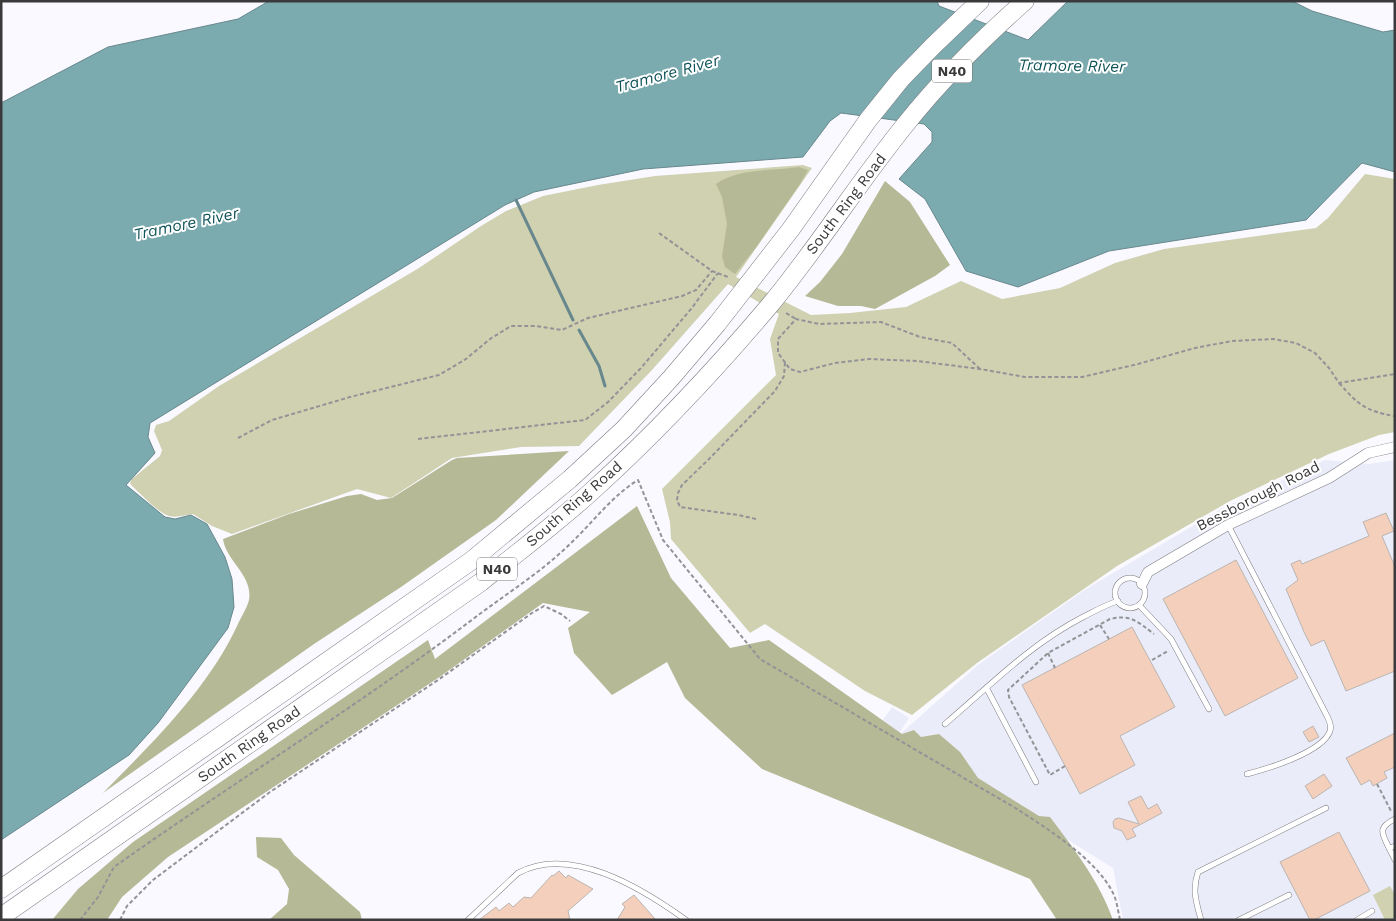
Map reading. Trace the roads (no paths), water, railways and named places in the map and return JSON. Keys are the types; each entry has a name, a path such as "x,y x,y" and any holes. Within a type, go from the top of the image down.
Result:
{"highway":[{"path":"962,9 980,1"},
{"name":"South Ring Road","path":"1,917 480,582 593,490 692,393 737,343 800,265 905,125 968,54 1025,1"},
{"name":"South Ring Road","path":"1,889 471,561 570,479 624,429 717,324 791,229 868,120 962,9"}],"street":[{"name":"Bessborough Road","path":"1142,584 1148,572 1228,525 1329,478 1368,453 1395,447"}],"lane":[{"path":"1228,525 1327,716 1330,726 1326,736 1316,746 1282,764 1247,774"},
{"path":"1129,578 1138,580 1142,584 1145,597 1139,605 1130,608 1125,607 1118,601 1116,592 1120,583 1129,578"},
{"path":"945,724 1011,666 1044,640 1100,608 1118,601"},
{"path":"1139,605 1171,639 1209,709"},
{"path":"986,689 1036,782"},
{"path":"1201,920 1196,903 1194,885 1198,872 1326,808"},
{"path":"1395,818 1384,824 1382,828 1382,834 1392,847 1395,860"},
{"path":"468,920 518,873 541,865 562,864 592,869 619,880 664,904 686,920"},
{"path":"1239,920 1289,895"},
{"path":"1357,920 1372,911"}],"water":[{"name":"Tramore River","path":"269,1 937,1 939,6 1028,40 1068,1 1292,1 1312,11 1383,32 1395,30 1395,172 1362,163 1306,220 1109,251 1018,287 966,271 925,199 899,179 932,142 932,132 924,124 841,113 830,121 803,157 643,169 534,192 505,205 150,423 148,437 155,453 126,485 165,517 175,519 191,515 207,524 225,557 232,579 234,607 228,628 158,723 129,755 1,840 1,103 108,47 238,19"}],"waterway":[{"path":"516,200 573,320"},
{"path":"579,330 599,366 605,386"}]}
